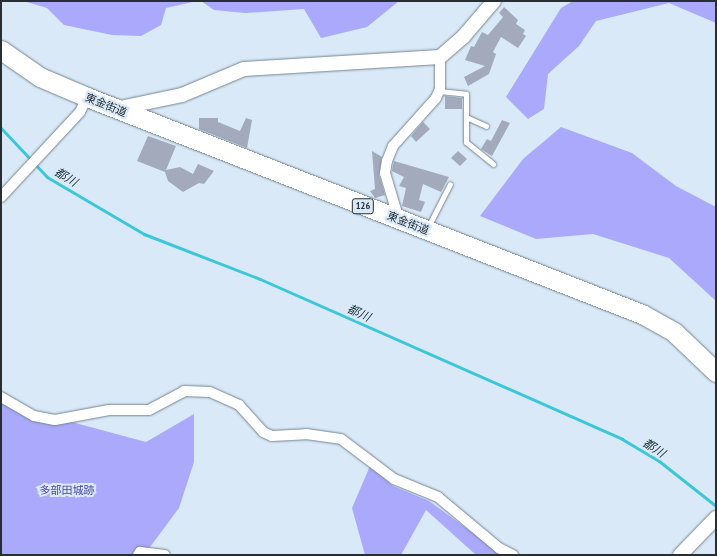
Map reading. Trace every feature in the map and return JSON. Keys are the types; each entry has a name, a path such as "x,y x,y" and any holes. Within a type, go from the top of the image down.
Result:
{"highway":[{"name":"東金街道","path":"1,50 40,77 115,109 657,321 674,332 716,372"}],"street":[{"path":"115,109 182,95 244,69 440,57 464,36 494,1"},
{"path":"399,220 385,173 387,160 393,146 439,91 440,57"},
{"path":"1,197 80,112 87,97"},
{"path":"1,397 34,416 55,420 109,410 132,413 149,410 184,391 210,392 239,405 263,432 272,436 306,434 341,439 394,479 438,497 499,548 513,555"},
{"path":"680,555 712,522"},
{"path":"138,555 140,552 166,555"}],"lane":[{"path":"439,91 466,94 466,142 493,164"},
{"path":"466,117 486,126"},
{"path":"427,230 450,184"}],"green space":[{"path":"23,1 197,1 166,8 161,25 141,36 112,35 64,25 47,8"},
{"path":"201,1 399,1 367,27 321,38 304,9 245,13 214,10"},
{"path":"573,1 716,1 716,23 669,3 596,21 579,46 548,74 544,109 528,119 506,97 561,8"},
{"path":"561,127 632,153 676,186 716,207 716,301 669,258 593,234 536,239 480,216 523,159"},
{"name":"多部田城跡","path":"1,403 146,442 194,414 194,462 179,508 150,547 139,555 1,555"},
{"path":"370,466 393,486 429,501 503,555 476,555 426,510 401,555 365,555 352,508"}],"building":[{"path":"504,7 518,20 516,24 525,30 523,34 526,36 518,48 501,37 493,52 496,54 489,74 468,86 464,77 485,66 465,60 471,46 474,47 482,32 488,35 503,17 499,13"},
{"path":"445,96 462,98 462,109 445,109"},
{"path":"199,118 218,118 218,122 240,131 246,118 252,120 247,148 199,129"},
{"path":"502,120 510,123 492,156 481,149 487,139 491,141"},
{"path":"423,122 430,129 416,142 411,136"},
{"path":"148,136 176,146 166,170 180,167 193,174 198,164 214,171 204,184 199,183 183,192 168,181 165,172 137,161"},
{"path":"372,151 382,157 379,175 385,195 375,198 370,191 375,189"},
{"path":"458,151 467,159 460,166 451,158"},
{"path":"394,161 449,177 441,192 423,184 419,200 425,202 421,212 402,206 406,188 399,186 404,177 392,171"}],"waterway":[{"name":"都川","path":"1,128 47,177 144,234 260,279 622,439 659,461 716,506"}]}
